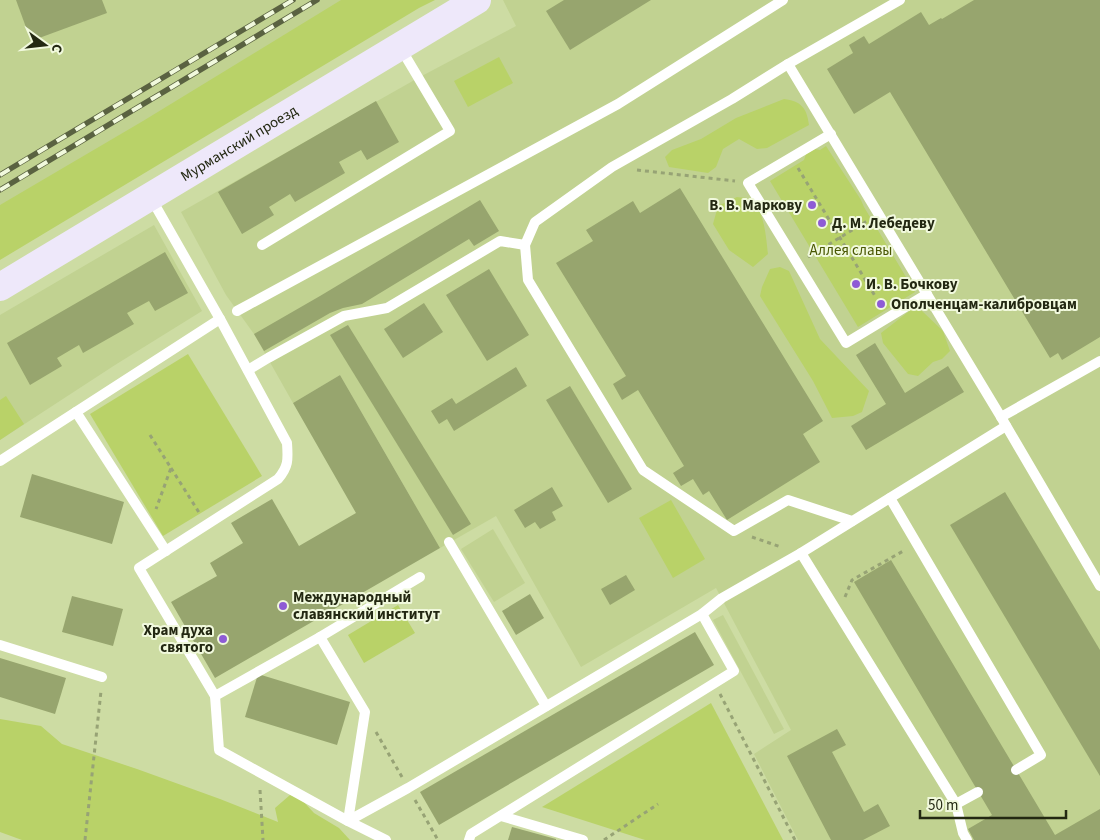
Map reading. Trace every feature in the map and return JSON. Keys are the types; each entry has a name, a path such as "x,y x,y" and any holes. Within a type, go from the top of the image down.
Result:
{"street":[{"name":"Мурманский проезд","path":"0,287 476,0"}],"lane":[{"path":"237,311 618,104 782,0"},
{"path":"852,521 788,500 734,531 642,470 528,280 525,245 535,222 612,167 900,0"},
{"path":"262,246 450,132 399,46"},
{"path":"788,64 1100,586"},
{"path":"831,134 748,183 846,343 927,294"},
{"path":"150,197 220,319 287,443 288,457 286,470 278,479 139,568 215,696 219,750 386,840"},
{"path":"248,370 344,316 387,308 500,241 525,245"},
{"path":"0,461 220,319"},
{"path":"348,821 408,788 702,614 722,598 801,554 1100,360"},
{"path":"76,412 166,551"},
{"path":"890,498 1041,756 1016,770"},
{"path":"449,542 546,706"},
{"path":"801,554 956,804 963,833 967,840"},
{"path":"215,696 320,637 420,577"},
{"path":"469,840 471,834 734,671 702,614"},
{"path":"320,637 365,712 348,821"},
{"path":"0,645 102,677"},
{"path":"956,804 978,792"},
{"path":"501,816 583,840"}],"path":[{"path":"792,157 875,296"},
{"path":"612,167 748,183"},
{"path":"797,264 878,213"},
{"path":"150,434 206,525"},
{"path":"150,526 170,468"},
{"path":"734,531 801,554"},
{"path":"838,613 852,580 916,543"},
{"path":"85,840 102,677"},
{"path":"714,683 795,840"},
{"path":"258,772 264,840"},
{"path":"604,840 658,804"}],"shaded area":[{"path":"0,0 393,0 0,226"},
{"path":"503,0 1100,0 1100,840 798,840 754,754 791,730 716,588 581,667 496,516 440,548 340,375 293,403 254,334 226,295 181,212 418,78 516,26"},
{"path":"154,225 202,311 0,440 0,315"},
{"path":"493,529 525,583 494,602 461,549"},
{"path":"723,615 784,729 774,734 713,620"}],"green space":[{"path":"341,0 435,0 0,260 0,205 143,121"},
{"path":"499,57 513,83 468,107 454,81"},
{"path":"784,99 802,106 807,114 809,125 767,148 757,149 739,139 723,149 716,167 708,173 669,167 665,157 672,150 701,139 736,118"},
{"name":"Аллея славы","path":"826,146 861,200 915,292 858,327 770,181 804,160 806,154"},
{"path":"737,197 748,198 754,204 764,224 768,254 753,267 729,250 713,224 718,206"},
{"path":"780,267 789,271 820,339 869,391 862,412 853,416 832,418 813,381 760,296 770,269"},
{"path":"912,309 922,311 943,331 950,351 942,359 933,362 918,376 908,374 883,343 881,333"},
{"path":"188,354 262,476 163,536 90,414"},
{"path":"6,396 24,424 0,440 0,400"},
{"path":"671,500 705,559 673,578 639,518"},
{"path":"398,605 415,633 364,663 348,635"},
{"path":"711,703 783,840 645,840 542,807"},
{"path":"0,719 41,726 62,744 137,769 278,822 275,808 290,795 300,798 314,813 339,828 350,840 22,840 0,832"}],"building":[{"path":"16,0 102,0 107,13 31,41"},
{"path":"564,0 651,0 570,50 546,11"},
{"path":"974,0 1100,0 1100,337 1062,360 1058,353 1050,358 890,92 854,114 827,69 853,53 849,45 864,36 869,44 921,12 929,25"},
{"path":"376,101 399,142 367,160 361,150 339,162 345,173 295,202 290,194 269,207 274,215 242,234 218,192"},
{"path":"680,188 823,421 803,434 820,462 727,520 709,491 703,495 693,479 681,486 673,473 684,466 638,390 622,400 613,384 626,376 556,263 593,241 586,230 633,201 640,213"},
{"path":"480,200 499,231 474,246 469,239 362,304 330,313 264,351 254,334"},
{"path":"165,252 188,293 155,311 149,301 127,313 134,324 83,353 79,345 57,358 62,366 30,385 7,343"},
{"path":"489,269 529,335 487,361 446,295"},
{"path":"424,303 443,332 403,358 384,329"},
{"path":"348,325 471,524 453,535 330,335"},
{"path":"875,343 905,393 948,366 964,392 866,450 851,426 886,404 856,355"},
{"path":"516,367 527,386 454,431 447,419 439,424 431,411 452,398 456,404"},
{"path":"340,375 440,548 215,678 171,602 217,576 210,563 243,543 231,523 272,499 299,546 356,513 293,403"},
{"path":"570,386 632,489 608,503 546,400"},
{"path":"32,474 124,502 112,544 20,517"},
{"path":"552,487 563,506 552,512 556,520 540,529 535,522 525,528 514,510"},
{"path":"1005,492 1100,650 1100,776 950,525"},
{"path":"891,560 1055,835 1100,809 1100,840 974,840 968,829 992,815 854,582"},
{"path":"626,575 635,590 610,605 601,589"},
{"path":"530,594 544,618 516,635 502,611"},
{"path":"72,596 123,609 113,646 62,632"},
{"path":"695,632 714,665 439,825 420,792"},
{"path":"0,658 66,678 55,714 0,697"},
{"path":"258,674 350,702 337,745 245,717"},
{"path":"837,729 846,745 832,752 864,812 878,804 890,826 863,840 831,840 787,756"},
{"path":"512,827 556,839 556,840 508,840"}],"railway":[{"path":"0,175 293,0"},
{"path":"0,190 317,0"}],"place":[{"name":"В. В. Маркову","path":"812,205"},
{"name":"Д. М. Лебедеву","path":"822,223"},
{"name":"И. В. Бочкову","path":"856,284"},
{"name":"Ополченцам-калибровцам","path":"881,304"},
{"name":"Международный славянский институт","path":"283,606"},
{"name":"Храм духа святого","path":"223,639"}]}
